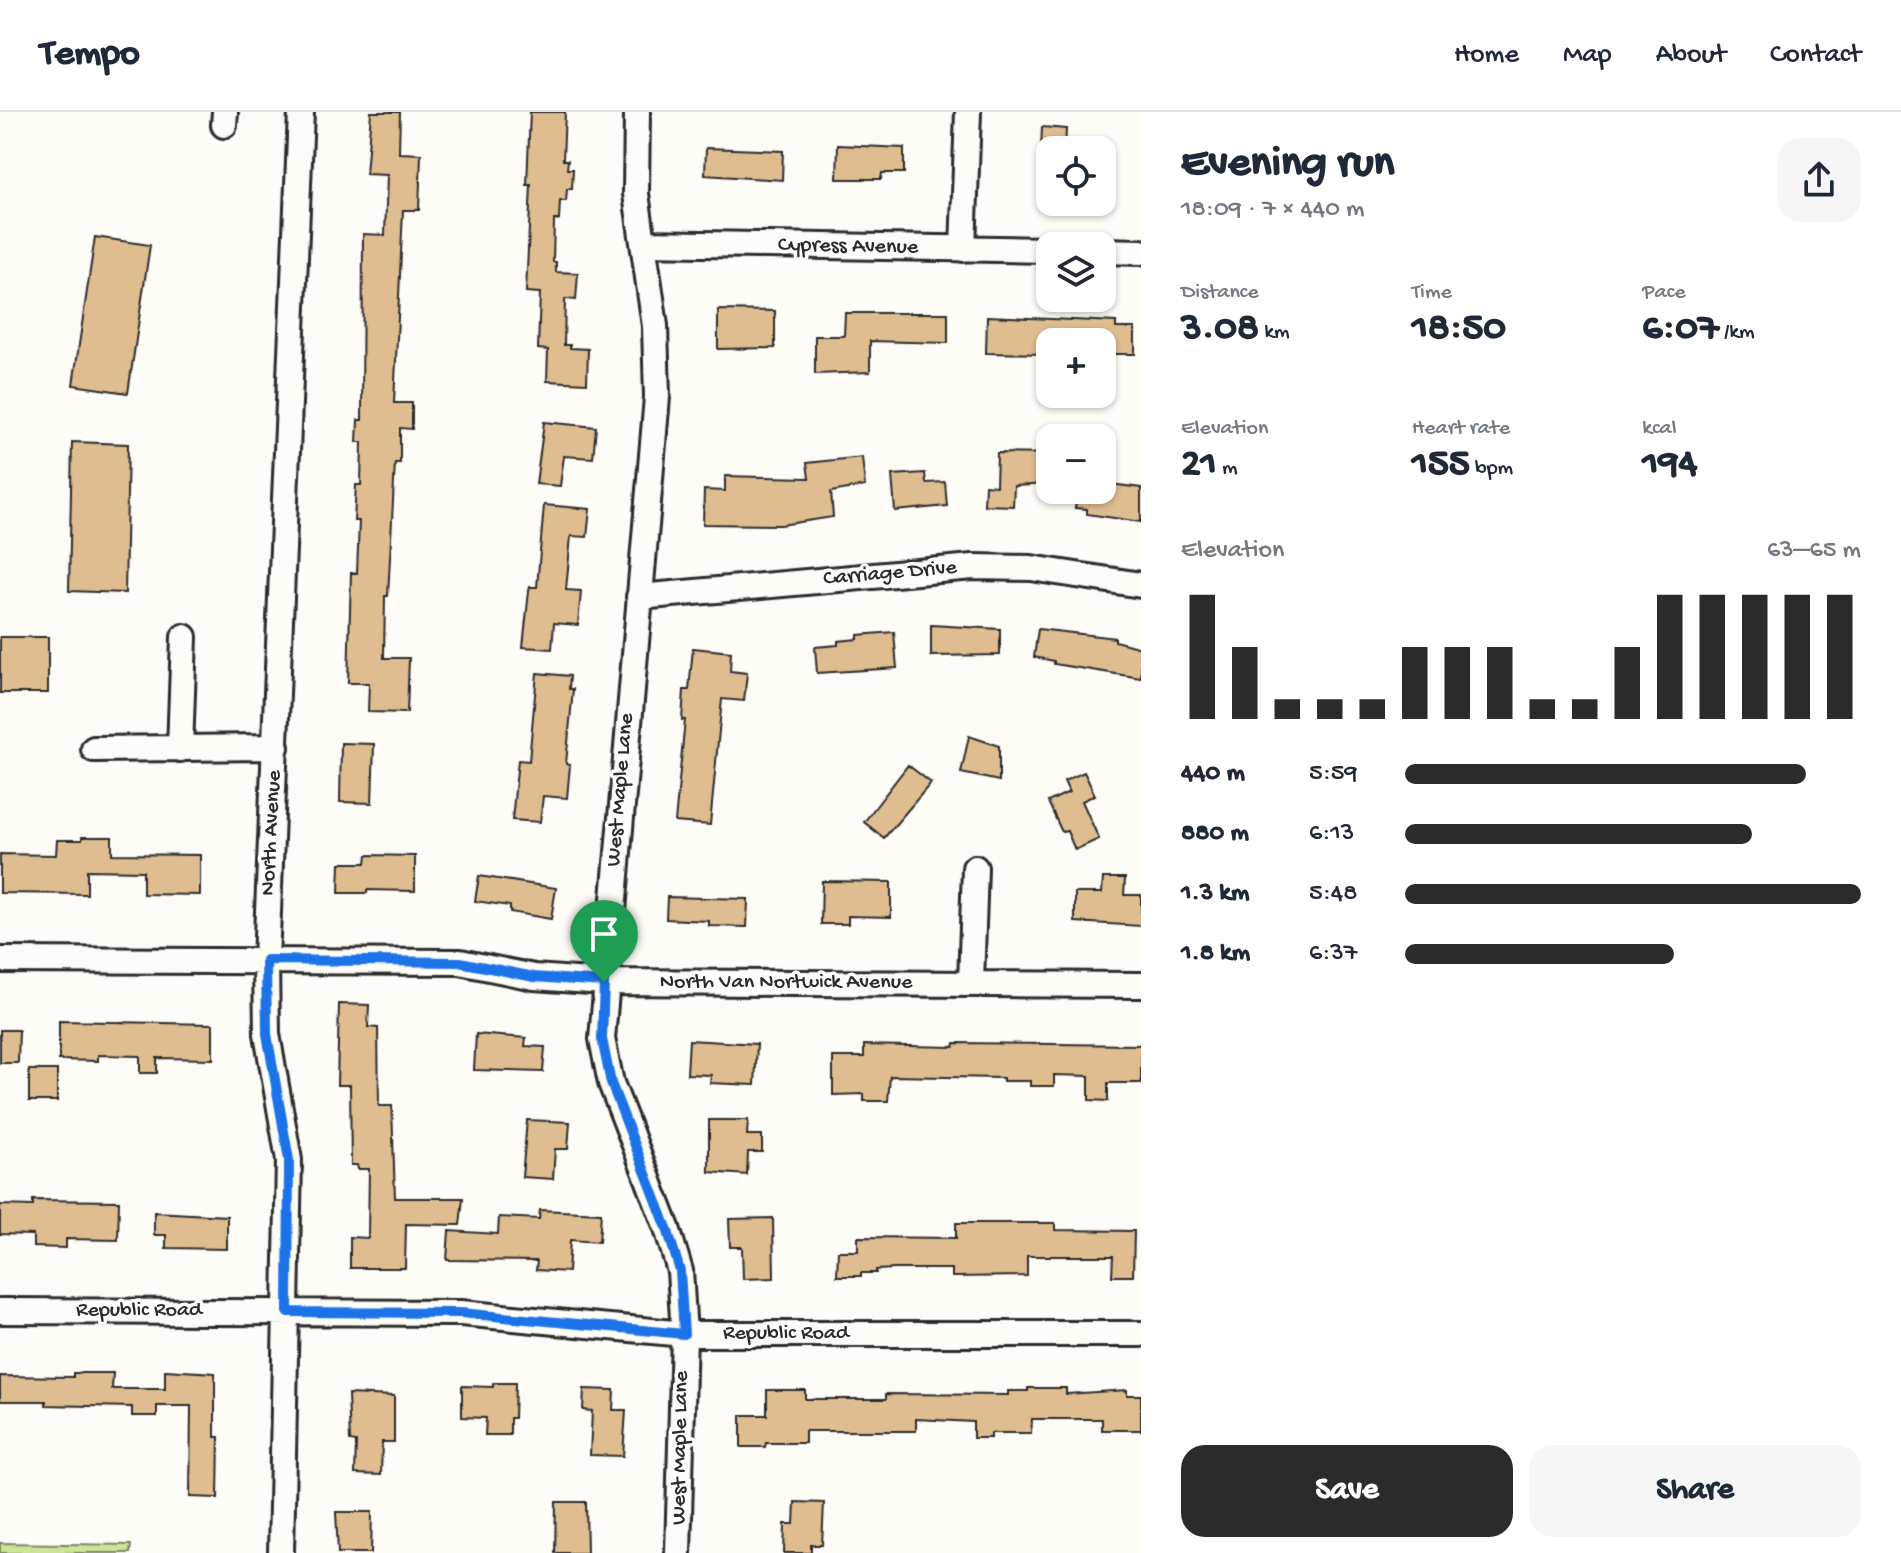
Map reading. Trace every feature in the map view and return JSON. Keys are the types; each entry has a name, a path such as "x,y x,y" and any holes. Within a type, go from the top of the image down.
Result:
{"street":[{"name":"North Avenue","path":"281,1553 289,1160 267,1034 266,960 301,112"},
{"name":"West Maple Lane","path":"637,112 636,194 645,243 658,361 604,982 602,1039 611,1083 667,1228 680,1271 684,1334 678,1553"},
{"path":"963,249 968,112"},
{"name":"Cypress Avenue","path":"645,243 1036,250"},
{"path":"1116,251 1141,252"},
{"name":"Carriage Drive","path":"639,597 973,567 1031,568 1141,585"},
{"path":"180,749 184,637"},
{"path":"94,749 276,747"},
{"path":"971,983 975,868"},
{"name":"North Van Nortwick Avenue","path":"0,960 460,962 534,977 604,982 1141,985"},
{"name":"Republic Road","path":"0,1311 461,1313 684,1334 1141,1334"}],"green space":[{"path":"0,1543 131,1545 130,1553 0,1553"}],"building":[{"path":"371,112 400,112 399,153 421,154 419,210 403,210 394,403 412,403 412,429 400,428 400,463 395,463 388,596 385,596 384,658 409,658 407,713 368,712 369,683 348,683 351,573 357,573 359,521 354,521 356,485 361,485 362,442 357,442 358,420 362,420 363,234 385,235 387,175 366,174"},
{"path":"530,112 565,112 563,160 568,160 567,169 573,169 572,189 567,189 566,201 560,201 559,220 554,220 553,262 556,262 556,272 578,273 576,300 565,299 564,345 588,349 587,383 547,381 548,350 538,349 540,293 526,292 531,185 527,185"},
{"path":"1042,127 1066,129 1066,136 1042,136"},
{"path":"838,145 904,148 904,173 882,173 881,179 837,179"},
{"path":"706,148 783,151 782,180 705,175"},
{"path":"95,237 150,245 128,393 73,385"},
{"path":"718,310 775,311 775,348 718,349"},
{"path":"845,313 948,313 948,343 870,341 870,372 815,374 815,336 844,336"},
{"path":"987,316 1116,322 1116,328 1036,328 1036,354 986,353"},
{"path":"1116,328 1135,328 1135,354 1116,354"},
{"path":"544,422 596,427 593,458 564,456 560,486 536,484"},
{"path":"72,442 128,444 125,593 69,591"},
{"path":"997,453 1036,454 1036,485 1014,486 1013,506 984,505 985,485 996,486"},
{"path":"862,457 865,486 831,492 833,517 781,525 703,524 704,490 725,491 725,476 809,478 807,463"},
{"path":"925,473 926,483 945,482 947,506 895,511 892,475"},
{"path":"1116,485 1141,488 1141,522 1087,514 1087,509 1075,508 1076,504 1116,504"},
{"path":"544,505 590,509 587,537 571,536 566,590 581,591 578,625 554,623 552,649 523,647 529,591 530,587 537,587"},
{"path":"931,625 1000,629 1000,655 931,656"},
{"path":"1038,629 1115,638 1115,641 1141,648 1141,678 1054,664 1054,661 1034,657"},
{"path":"894,632 897,668 817,673 815,647 838,645 838,641 858,639 858,635"},
{"path":"0,637 48,637 48,693 0,693"},
{"path":"693,648 731,652 730,671 747,673 744,701 722,699 710,825 675,822 685,720 682,720 684,690 689,690"},
{"path":"537,673 570,676 569,689 573,689 566,764 570,765 567,798 543,796 540,822 512,820 518,760 529,761"},
{"path":"969,736 999,746 999,781 961,773"},
{"path":"341,743 374,744 372,803 340,802"},
{"path":"908,765 931,783 884,838 864,822"},
{"path":"1084,772 1095,795 1082,801 1099,839 1075,850 1067,831 1062,832 1048,802 1069,792 1064,781"},
{"path":"82,837 112,837 112,854 200,855 200,895 143,894 143,871 87,870 87,894 0,893 0,854 56,855 57,840 82,840"},
{"path":"367,855 415,856 415,891 339,893 340,863 366,863"},
{"path":"479,876 556,888 551,919 510,912 510,906 475,901"},
{"path":"1103,878 1125,878 1124,895 1141,895 1141,926 1075,922 1075,893 1102,893"},
{"path":"822,881 891,882 891,917 848,916 848,924 821,924"},
{"path":"667,897 748,899 747,927 709,926 709,921 666,919"},
{"path":"339,1004 369,1005 368,1027 378,1028 379,1106 392,1106 395,1198 463,1198 460,1225 406,1224 405,1268 350,1268 350,1237 368,1238 369,1169 351,1165 350,1085 337,1085"},
{"path":"59,1021 213,1024 213,1059 157,1058 157,1073 140,1073 140,1056 98,1055 98,1061 59,1060"},
{"path":"0,1030 19,1030 18,1063 0,1063"},
{"path":"476,1034 526,1038 525,1046 545,1047 543,1072 474,1070"},
{"path":"689,1040 757,1044 755,1085 710,1083 711,1075 687,1074"},
{"path":"955,1043 1141,1045 1141,1083 1108,1083 1108,1101 1089,1100 1089,1076 1054,1075 1054,1086 1030,1086 1030,1081 1003,1081 1003,1078 890,1076 888,1101 864,1101 864,1094 833,1095 833,1057 864,1057 864,1045 954,1047"},
{"path":"29,1070 57,1070 57,1101 29,1101"},
{"path":"527,1120 570,1122 568,1149 555,1149 553,1179 522,1177"},
{"path":"709,1120 748,1120 747,1135 762,1135 762,1152 748,1152 747,1175 709,1172"},
{"path":"33,1200 119,1201 118,1240 66,1239 66,1248 33,1247 33,1235 0,1234 0,1205 33,1206"},
{"path":"540,1210 601,1213 599,1242 570,1240 568,1272 536,1270 537,1261 447,1260 449,1231 498,1234 499,1217 539,1219"},
{"path":"154,1212 227,1216 227,1249 166,1248 166,1235 154,1235"},
{"path":"773,1218 774,1278 743,1279 742,1247 730,1247 729,1219"},
{"path":"956,1223 1055,1223 1055,1230 1134,1231 1133,1276 1112,1276 1113,1256 1027,1256 1027,1276 952,1277 952,1269 895,1269 861,1273 861,1276 837,1276 838,1251 858,1251 858,1237 956,1238"},
{"path":"165,1370 215,1373 215,1437 219,1437 218,1498 190,1497 191,1406 157,1406 157,1416 132,1416 132,1407 0,1401 0,1376 73,1377 73,1373 113,1373 112,1389 165,1389"},
{"path":"493,1383 515,1383 510,1435 485,1435 486,1418 462,1417 462,1386 493,1387"},
{"path":"1028,1388 1066,1388 1066,1394 1127,1390 1127,1395 1141,1395 1141,1430 1102,1430 1102,1419 1032,1419 1031,1433 991,1433 991,1438 973,1438 973,1422 916,1419 916,1431 805,1431 805,1443 766,1443 765,1447 741,1447 741,1415 767,1415 767,1390 805,1390 805,1399 886,1399 886,1394 1008,1395 1008,1391 1028,1391"},
{"path":"584,1389 614,1390 613,1410 626,1410 623,1456 590,1455 592,1411 583,1410"},
{"path":"348,1394 394,1396 394,1442 382,1442 381,1475 355,1474 356,1442 350,1441"},
{"path":"556,1502 586,1502 587,1553 555,1553"},
{"path":"795,1502 824,1503 822,1545 811,1545 811,1553 784,1553 785,1524 794,1524"},
{"path":"336,1512 372,1512 371,1553 338,1553"}],"route":[{"path":"266,960 460,962 534,977 604,982 602,1039 611,1083 667,1228 680,1271 684,1334 461,1313 288,1312 289,1160 267,1034 266,960"}]}
